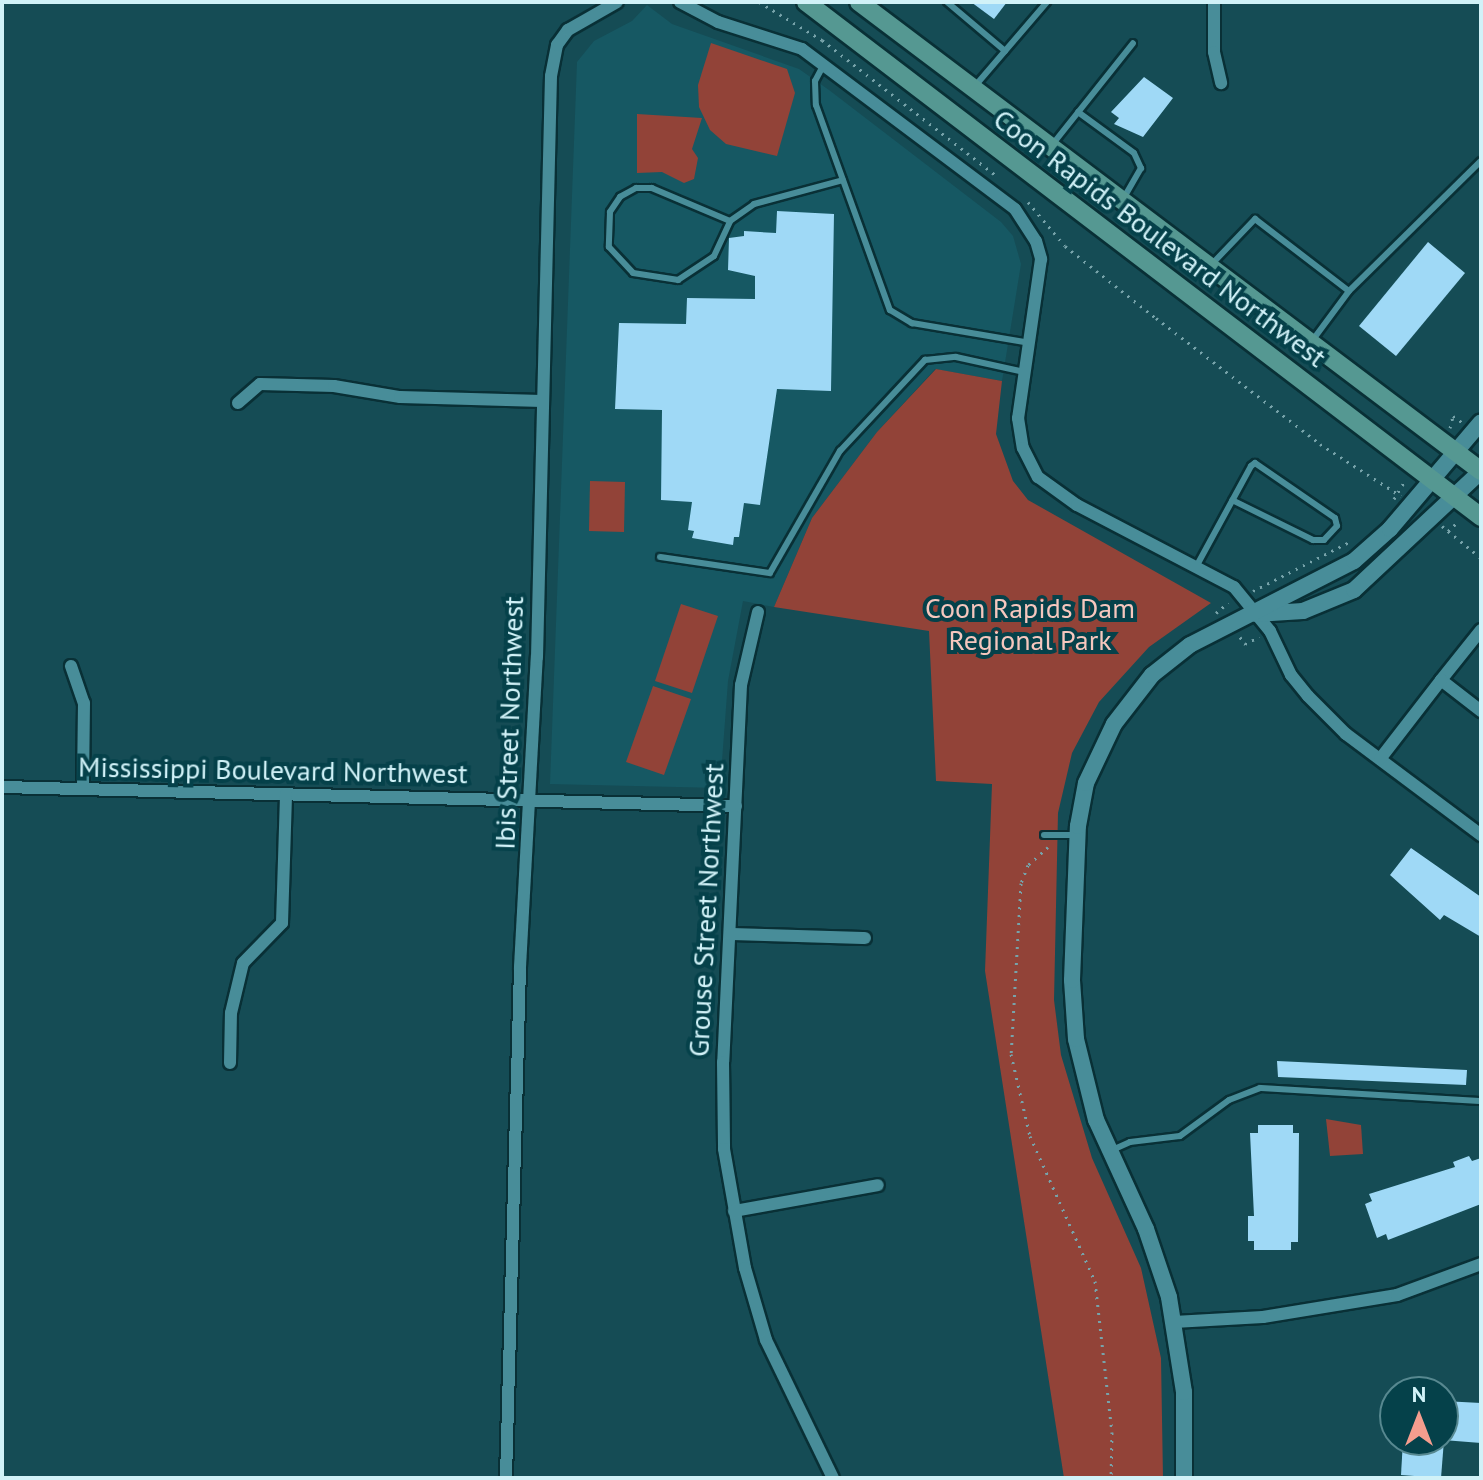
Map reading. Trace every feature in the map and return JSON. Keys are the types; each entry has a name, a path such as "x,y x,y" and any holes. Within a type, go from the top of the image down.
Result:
{"main road":[{"name":"Coon Rapids Boulevard Northwest","path":"806,2 1481,517"},
{"name":"Coon Rapids Boulevard Northwest","path":"859,2 1481,471"}],"street":[{"name":"Ibis Street Northwest","path":"506,1478 520,983 531,800 552,57 568,30 617,2"},
{"path":"680,2 718,22 778,37 825,64 1015,209 1027,224 1041,259 1024,372 1019,430 1038,477 1077,505 1234,587 1308,696 1380,759 1481,835"},
{"path":"1214,2 1214,52 1221,83"},
{"path":"238,403 260,384 334,386 400,397 542,401"},
{"path":"1184,1478 1184,1392 1174,1322 1152,1244 1109,1151 1083,1076 1074,1023 1078,835 1086,783 1114,724 1140,686 1183,650 1354,561 1457,452 1481,422"},
{"path":"1255,614 1303,611 1354,590 1481,471"},
{"name":"Grouse Street Northwest","path":"758,612 741,685 722,1100 734,1211 766,1340 833,1478"},
{"path":"1380,759 1481,630"},
{"path":"71,666 84,703 83,789"},
{"path":"1441,680 1481,711"},
{"name":"Mississippi Boulevard Northwest","path":"2,787 736,806"},
{"path":"230,1063 231,1013 243,963 282,923 286,794"},
{"path":"730,934 865,938"},
{"path":"734,1211 878,1185"},
{"path":"1174,1322 1263,1317 1397,1295 1481,1264"}],"lane":[{"path":"947,2 1005,51"},
{"path":"973,89 1047,2"},
{"path":"1050,147 1133,43"},
{"path":"825,64 815,81 816,105 886,301 897,318 1030,343"},
{"path":"1078,112 1134,153 1141,168 1122,202"},
{"path":"1310,343 1349,291 1481,161"},
{"path":"730,221 652,188 636,188 620,197 610,212 609,247 633,273 678,280 714,256 730,221 754,204 843,180"},
{"path":"1209,268 1255,219 1349,291"},
{"path":"660,557 770,573 840,451 925,360 956,357 1024,372"},
{"path":"1196,567 1232,500 1251,466 1262,464 1335,518 1337,526 1324,540 1313,540 1232,500"},
{"path":"1044,835 1078,835"},
{"path":"1109,1151 1130,1142 1180,1136 1229,1100 1260,1088 1481,1101"}],"path":[{"path":"759,2 822,40 1009,185"},
{"path":"1018,192 1065,246 1144,309 1320,444 1395,490"},
{"path":"1448,531 1481,558"}],"shaded area":[{"path":"647,5 672,24 799,69 1001,222 1013,236 1021,264 1002,381 935,369 877,432 812,518 774,607 743,601 728,681 720,788 550,784 577,62 594,41 632,21"}],"green space":[{"path":"711,43 787,69 795,93 777,156 726,144 710,130 699,107 698,85"},
{"path":"637,114 702,118 692,149 698,158 694,179 684,183 662,172 637,173"},
{"name":"Coon Rapids Dam Regional Park","path":"936,369 1002,381 996,434 1013,481 1028,500 1211,603 1149,647 1099,702 1072,753 1058,813 1054,1000 1061,1055 1092,1158 1141,1268 1161,1358 1163,1478 1064,1478 985,971 992,784 936,781 929,631 774,607 812,518 877,432"},
{"path":"590,481 625,482 624,532 589,531"},
{"path":"681,604 718,616 692,693 655,681"},
{"path":"653,686 691,699 664,775 626,762"},
{"path":"1326,1119 1361,1125 1363,1154 1330,1156"}],"building":[{"path":"971,2 1007,2 994,19"},
{"path":"1144,77 1173,98 1143,137 1114,124 1119,118 1111,112"},
{"path":"777,211 834,214 831,391 777,389 760,505 744,503 739,537 734,537 733,545 692,538 694,531 688,530 692,502 661,500 662,410 615,409 619,323 686,324 687,298 755,299 755,276 728,270 729,238 744,236 744,231 776,233"},
{"path":"1428,242 1465,273 1396,356 1359,326"},
{"path":"1411,848 1481,897 1481,937 1444,915 1440,920 1390,875"},
{"path":"1277,1061 1467,1070 1466,1085 1278,1077"},
{"path":"1258,1125 1293,1125 1293,1133 1299,1133 1298,1242 1291,1242 1291,1250 1254,1250 1254,1241 1248,1241 1248,1216 1254,1216 1250,1133 1258,1133"},
{"path":"1469,1156 1472,1161 1481,1158 1481,1204 1388,1240 1386,1234 1377,1238 1365,1204 1372,1201 1369,1194 1455,1167 1453,1162"},
{"path":"1459,1402 1481,1403 1481,1443 1459,1441"},
{"path":"1402,1456 1443,1456 1441,1478 1401,1475"}]}
